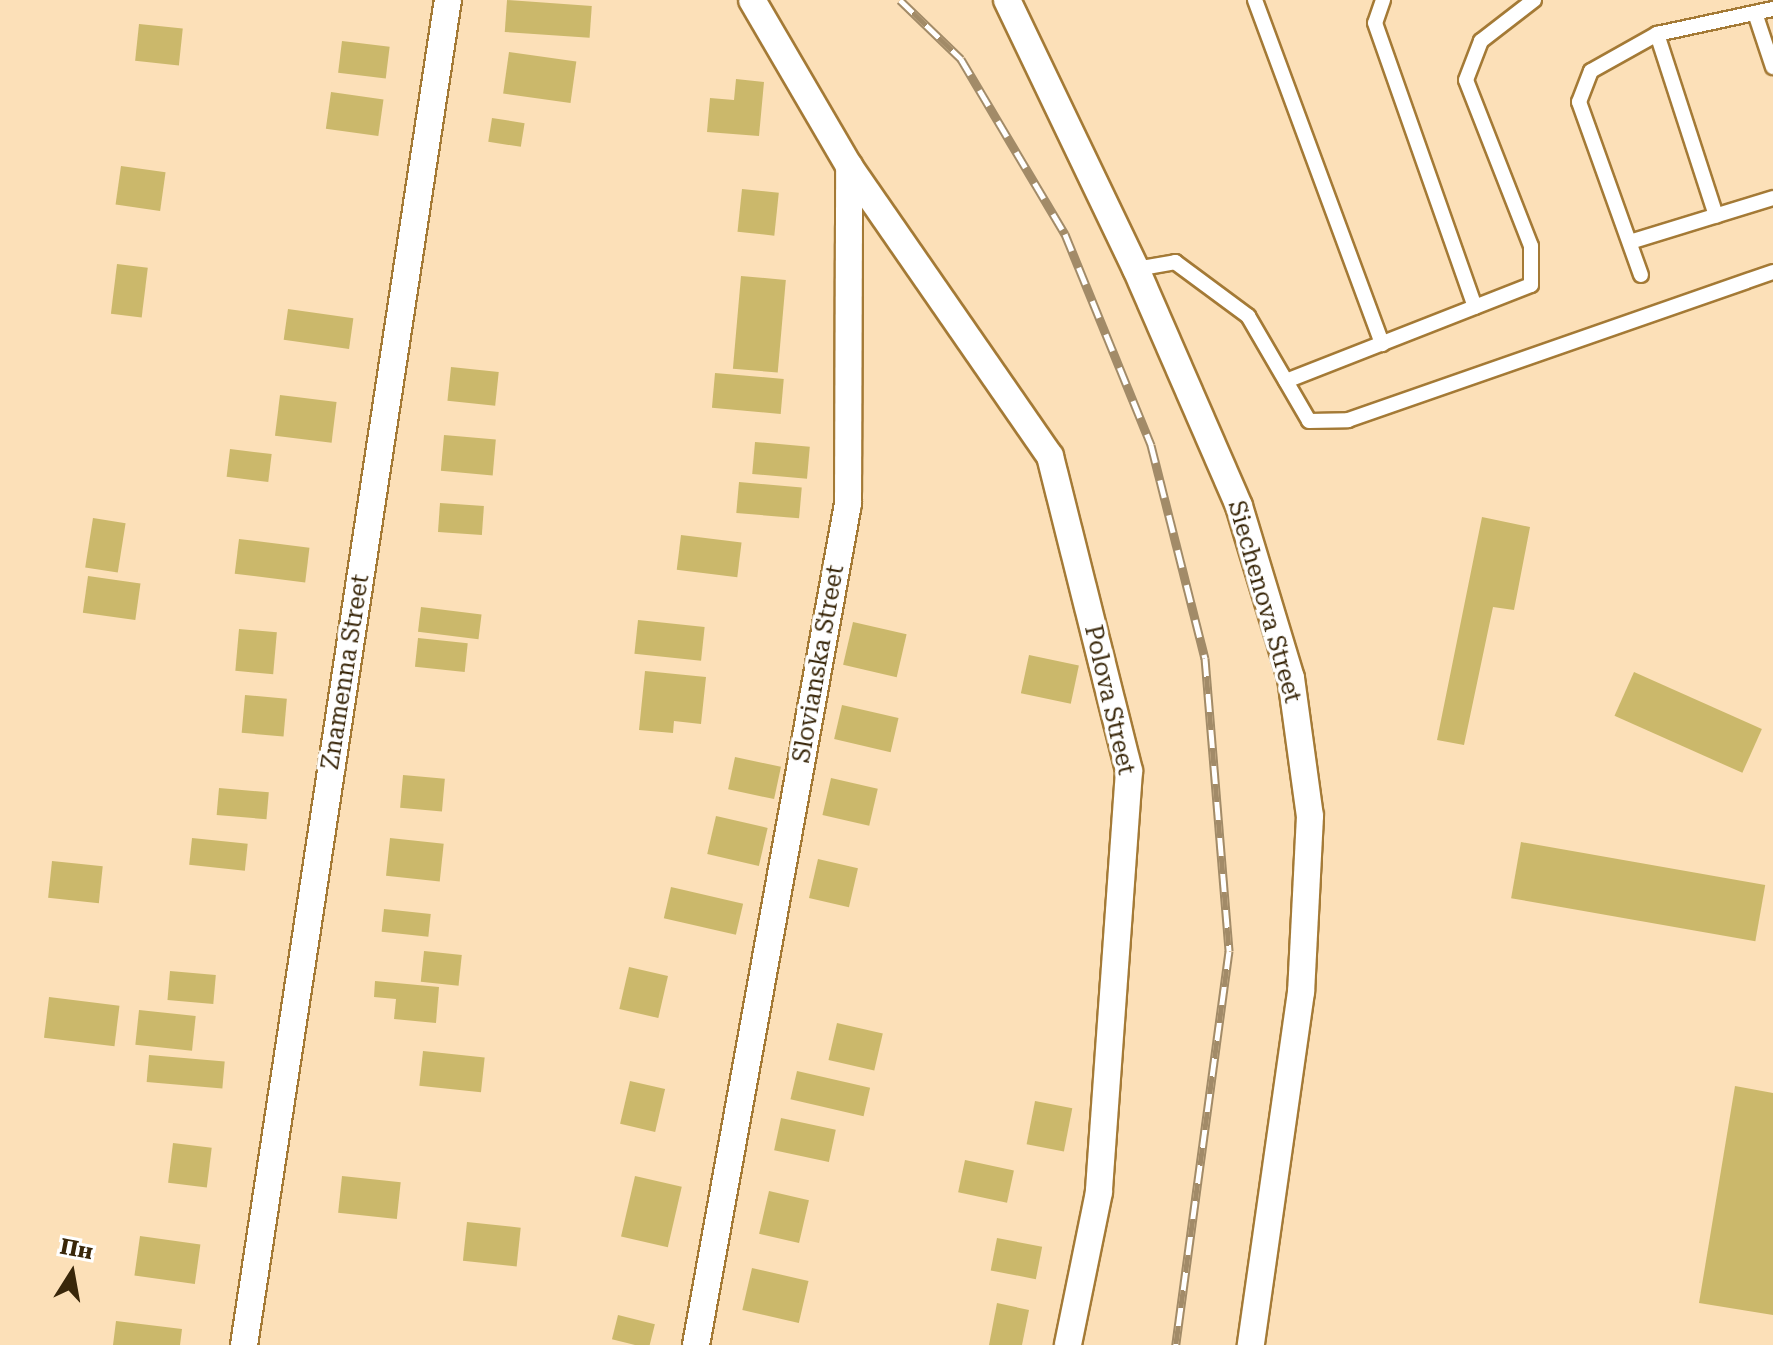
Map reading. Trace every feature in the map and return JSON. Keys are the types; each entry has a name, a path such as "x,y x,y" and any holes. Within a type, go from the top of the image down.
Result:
{"street":[{"name":"Znamenna Street","path":"244,1345 448,0"},
{"path":"752,0 849,166"},
{"name":"Siechenova Street","path":"1007,0 1136,269 1239,506 1291,678 1310,816 1301,992 1251,1345"},
{"name":"Slovianska Street","path":"696,1345 848,504 849,166"},
{"name":"Polova Street","path":"849,166 1050,456 1129,771 1099,1192 1068,1345"}],"lane":[{"path":"1255,0 1382,344"},
{"path":"1383,0 1375,23 1475,307"},
{"path":"1286,381 1531,285 1531,246 1466,80 1481,41 1534,0"},
{"path":"1641,275 1579,102 1591,71 1657,34 1773,9"},
{"path":"1755,13 1773,67"},
{"path":"1657,34 1716,216"},
{"path":"1630,242 1773,198"},
{"path":"1136,269 1175,262 1248,316 1309,421 1348,420 1773,272"}],"building":[{"path":"507,0 592,6 590,38 505,32"},
{"path":"139,24 183,29 179,65 135,61"},
{"path":"342,41 390,47 386,79 338,73"},
{"path":"509,52 576,61 570,103 503,94"},
{"path":"736,79 764,82 759,136 707,132 710,98 734,100"},
{"path":"331,92 383,99 378,136 326,129"},
{"path":"492,118 525,123 521,147 488,142"},
{"path":"121,166 166,172 160,211 116,205"},
{"path":"742,189 779,193 774,236 738,232"},
{"path":"117,264 148,268 142,317 111,314"},
{"path":"741,276 786,280 778,373 733,369"},
{"path":"288,309 353,318 349,349 284,340"},
{"path":"451,367 499,372 495,406 447,401"},
{"path":"715,373 784,379 781,414 712,408"},
{"path":"280,395 337,402 332,443 275,436"},
{"path":"444,435 496,440 493,475 441,471"},
{"path":"755,442 810,447 807,479 752,474"},
{"path":"230,449 272,454 268,482 227,477"},
{"path":"739,482 802,487 799,518 736,513"},
{"path":"440,503 484,506 482,535 438,532"},
{"path":"1482,517 1530,527 1514,610 1493,607 1464,745 1437,740"},
{"path":"93,518 126,523 118,573 85,567"},
{"path":"681,535 742,542 737,577 677,570"},
{"path":"239,539 309,548 305,582 235,574"},
{"path":"88,576 140,583 135,620 83,613"},
{"path":"421,607 482,614 478,639 418,632"},
{"path":"638,620 705,627 701,661 634,654"},
{"path":"853,622 907,634 897,677 843,665"},
{"path":"239,629 277,632 273,674 235,671"},
{"path":"418,638 468,643 465,672 415,667"},
{"path":"1029,655 1079,666 1071,704 1021,693"},
{"path":"645,671 706,677 701,724 674,721 673,733 639,730"},
{"path":"1634,672 1762,729 1742,773 1614,716"},
{"path":"245,695 287,699 284,737 242,733"},
{"path":"842,705 899,718 891,752 834,739"},
{"path":"735,757 781,767 774,799 728,789"},
{"path":"403,775 445,779 442,812 400,808"},
{"path":"831,778 878,789 869,826 822,815"},
{"path":"219,788 269,792 266,819 217,815"},
{"path":"716,816 768,828 759,866 707,854"},
{"path":"192,838 248,844 245,871 189,865"},
{"path":"390,838 444,844 440,881 386,876"},
{"path":"1521,842 1765,885 1755,941 1511,898"},
{"path":"818,859 858,868 849,907 809,898"},
{"path":"52,861 103,866 99,903 48,898"},
{"path":"671,887 743,904 736,935 664,918"},
{"path":"384,909 431,914 428,937 382,932"},
{"path":"424,951 462,955 459,986 421,982"},
{"path":"629,967 668,976 658,1018 619,1009"},
{"path":"170,971 216,975 213,1004 167,1000"},
{"path":"375,981 439,987 436,1023 394,1019 396,999 374,997"},
{"path":"49,997 119,1006 114,1046 44,1038"},
{"path":"139,1010 196,1016 192,1051 135,1045"},
{"path":"837,1023 883,1034 874,1071 828,1060"},
{"path":"423,1051 485,1057 481,1092 419,1086"},
{"path":"149,1055 225,1062 222,1089 147,1082"},
{"path":"797,1071 870,1088 864,1116 790,1099"},
{"path":"630,1081 665,1089 655,1132 620,1124"},
{"path":"1735,1086 1773,1093 1773,1315 1699,1303"},
{"path":"1035,1101 1072,1108 1064,1151 1027,1144"},
{"path":"781,1118 836,1130 829,1162 774,1150"},
{"path":"173,1143 212,1148 207,1187 168,1183"},
{"path":"965,1160 1014,1170 1007,1203 958,1192"},
{"path":"342,1176 401,1182 397,1219 338,1213"},
{"path":"635,1176 682,1187 668,1247 621,1236"},
{"path":"769,1191 809,1200 799,1243 759,1234"},
{"path":"467,1222 521,1228 517,1266 463,1261"},
{"path":"140,1236 200,1244 195,1284 134,1276"},
{"path":"997,1238 1042,1247 1036,1279 991,1270"},
{"path":"752,1268 809,1281 799,1323 742,1310"},
{"path":"997,1303 1029,1310 1022,1345 989,1345"},
{"path":"618,1315 655,1324 650,1345 612,1339"},
{"path":"116,1321 182,1329 180,1345 113,1345"}],"railway":[{"path":"900,0 961,59 1065,234 1151,445 1205,658 1229,951 1176,1345"}]}
